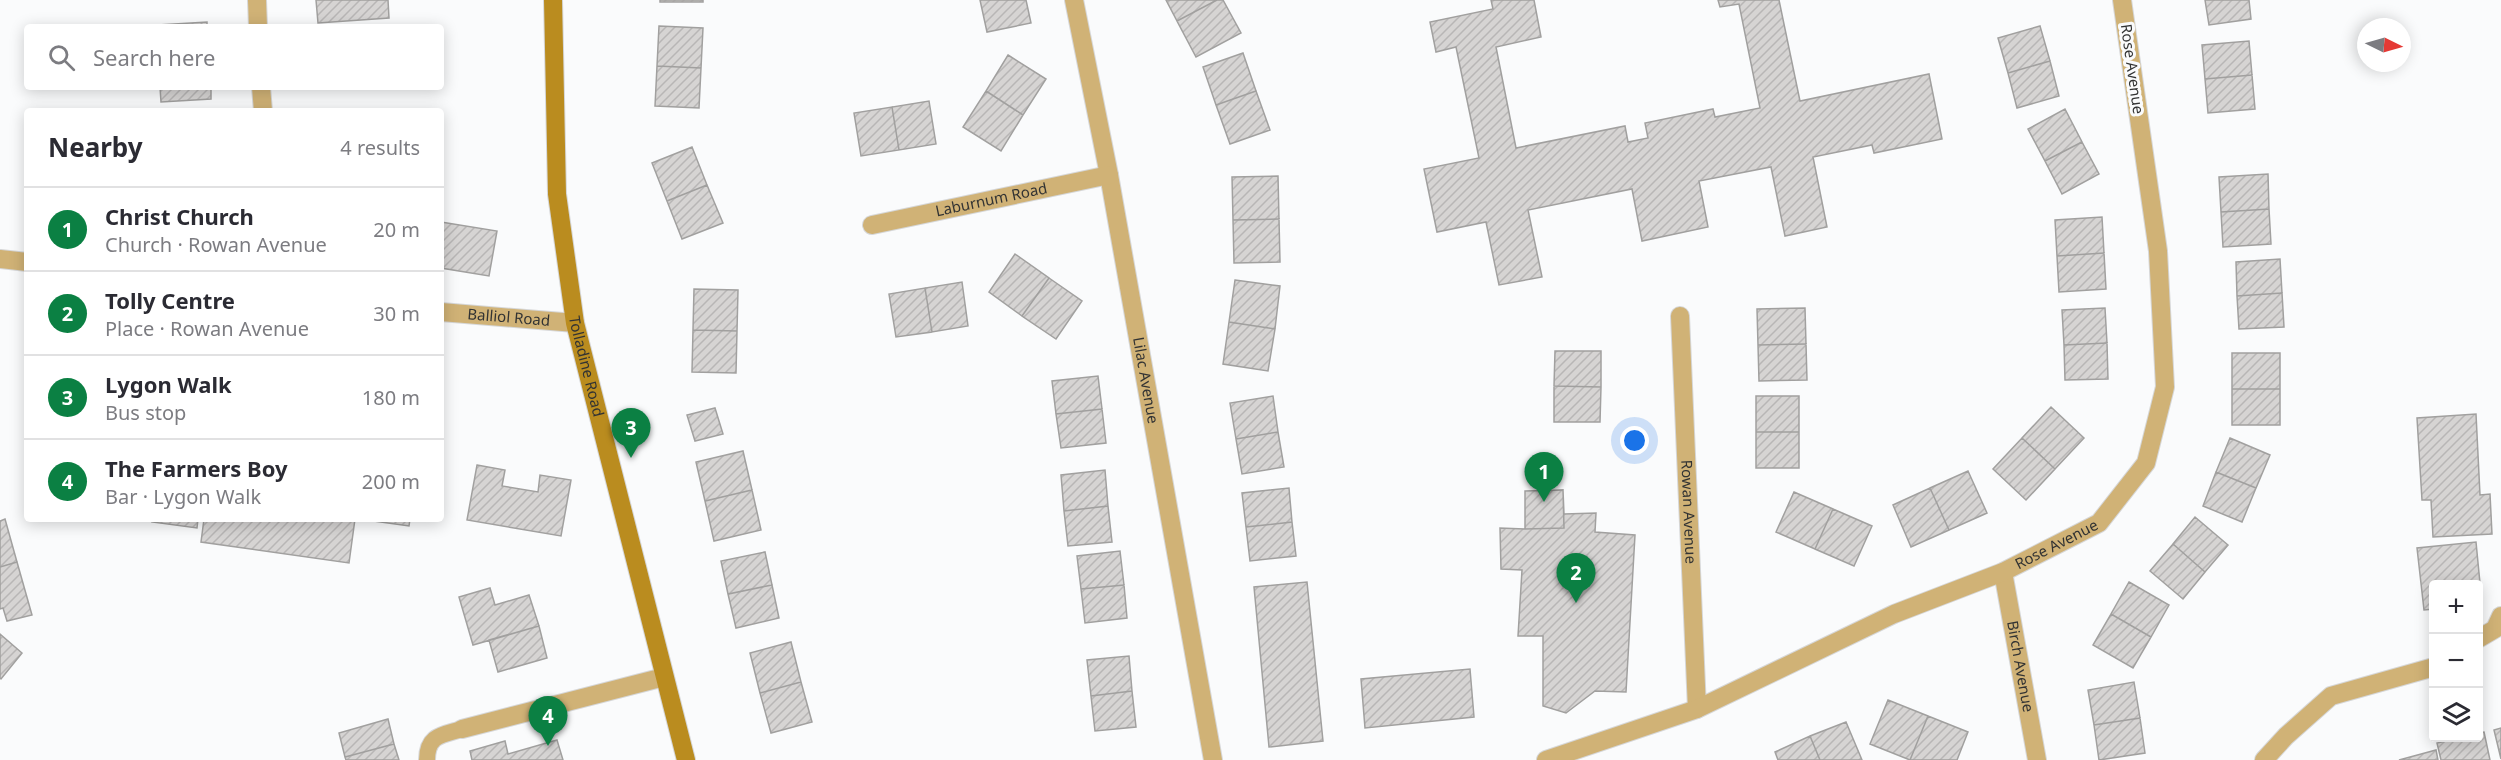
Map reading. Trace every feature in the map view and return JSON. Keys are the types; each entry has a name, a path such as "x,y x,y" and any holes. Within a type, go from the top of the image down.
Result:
{"main road":[{"name":"Tolladine Road","path":"553,0 557,194 575,323 686,760"}],"street":[{"path":"257,0 258,24"},
{"name":"Lilac Avenue","path":"1074,0 1109,175 1213,760"},
{"name":"Rose Avenue","path":"1546,760 1697,709 1894,614 2003,572 2098,523 2146,463 2165,387 2158,250 2122,0"},
{"path":"261,90 262,108"},
{"name":"Laburnum Road","path":"872,225 1109,175"},
{"path":"0,259 24,262"},
{"name":"Balliol Road","path":"444,312 575,323"},
{"name":"Rowan Avenue","path":"1680,316 1697,709"},
{"name":"Birch Avenue","path":"2003,572 2037,760"},
{"path":"2483,636 2495,629 2501,616"},
{"path":"2264,760 2286,736 2331,696 2429,668"},
{"path":"462,729 664,676"}],"lane":[{"path":"427,760 427,748 436,737 462,729"}],"building":[{"path":"316,0 388,0 389,18 318,23"},
{"path":"660,0 703,0 703,2 660,2"},
{"path":"980,0 1026,0 1031,23 987,32"},
{"path":"1166,0 1217,0 1177,21"},
{"path":"1217,0 1223,0 1241,33 1196,57 1177,21"},
{"path":"1491,0 1534,0 1541,37 1496,47 1516,148 1625,126 1628,142 1648,138 1645,123 1713,109 1715,117 1760,108 1739,4 1720,7 1718,0 1779,0 1800,101 1929,74 1942,139 1874,153 1872,145 1813,157 1827,227 1785,236 1771,167 1699,181 1708,227 1642,241 1632,189 1528,210 1542,277 1499,285 1486,222 1437,232 1424,169 1479,158 1456,47 1436,52 1430,22 1493,9"},
{"path":"2205,0 2249,0 2251,19 2209,25"},
{"path":"207,22 207,24 174,24"},
{"path":"659,26 703,28 701,68 657,66"},
{"path":"2040,26 2050,61 2008,73 1998,38"},
{"path":"2249,41 2252,75 2205,79 2202,45"},
{"path":"1243,53 1256,91 1216,105 1203,67"},
{"path":"1008,55 1046,79 1023,115 986,91"},
{"path":"2050,61 2059,96 2017,108 2008,73"},
{"path":"657,66 701,68 699,108 655,106"},
{"path":"2252,75 2255,109 2208,113 2205,79"},
{"path":"160,90 211,90 211,99 161,102"},
{"path":"986,91 1023,115 1001,151 963,127"},
{"path":"1256,91 1270,130 1230,144 1216,105"},
{"path":"929,101 936,144 899,150 892,107"},
{"path":"892,107 899,150 861,156 854,113"},
{"path":"2065,109 2082,142 2045,161 2028,129"},
{"path":"2082,142 2099,174 2062,194 2045,161"},
{"path":"692,147 707,185 667,201 652,163"},
{"path":"2268,174 2269,209 2221,212 2219,177"},
{"path":"1278,176 1279,219 1233,220 1232,177"},
{"path":"707,185 723,223 682,239 667,201"},
{"path":"2269,209 2271,244 2223,247 2221,212"},
{"path":"2102,217 2104,253 2057,256 2055,220"},
{"path":"1279,219 1280,262 1234,263 1233,220"},
{"path":"444,222 497,231 489,276 444,268"},
{"path":"2104,253 2106,289 2059,292 2057,256"},
{"path":"1015,254 1049,278 1022,316 989,292"},
{"path":"2280,259 2282,293 2237,296 2236,262"},
{"path":"1049,278 1082,301 1056,339 1022,316"},
{"path":"1235,280 1280,286 1275,329 1229,322"},
{"path":"962,282 968,326 932,332 925,288"},
{"path":"925,288 932,332 896,337 889,294"},
{"path":"694,289 738,290 737,331 693,330"},
{"path":"2282,293 2284,327 2239,329 2237,296"},
{"path":"1805,308 1806,344 1758,345 1757,309"},
{"path":"2105,308 2107,343 2064,345 2062,310"},
{"path":"1229,322 1275,329 1268,371 1223,364"},
{"path":"693,330 737,331 736,373 692,372"},
{"path":"2107,343 2108,379 2065,380 2064,345"},
{"path":"1806,344 1807,380 1759,381 1758,345"},
{"path":"1555,351 1601,351 1601,387 1554,386"},
{"path":"2232,353 2280,353 2280,389 2232,389"},
{"path":"1098,376 1102,409 1056,414 1052,381"},
{"path":"1554,386 1601,387 1600,422 1554,422"},
{"path":"2232,389 2280,389 2280,425 2232,425"},
{"path":"1273,396 1278,432 1236,439 1230,403"},
{"path":"1756,396 1799,396 1799,432 1756,432"},
{"path":"2051,407 2084,438 2055,469 2022,438"},
{"path":"715,408 723,434 695,441 687,415"},
{"path":"1102,409 1106,443 1061,448 1056,414"},
{"path":"2476,414 2480,495 2490,494 2492,534 2433,537 2431,500 2422,500 2417,418"},
{"path":"1278,432 1284,467 1242,474 1236,439"},
{"path":"1756,432 1799,432 1799,468 1756,468"},
{"path":"2022,438 2055,469 2026,500 1993,469"},
{"path":"2230,438 2270,455 2256,488 2216,472"},
{"path":"743,451 752,490 705,501 696,462"},
{"path":"477,465 505,470 502,486 538,492 540,475 571,480 561,536 467,520"},
{"path":"1105,470 1108,506 1064,511 1061,475"},
{"path":"1968,471 1987,513 1949,530 1930,488"},
{"path":"2216,472 2256,488 2242,522 2203,506"},
{"path":"1289,488 1292,522 1246,527 1242,493"},
{"path":"1930,488 1949,530 1911,547 1893,505"},
{"path":"752,490 761,530 714,541 705,501"},
{"path":"1563,490 1564,528 1525,529 1525,491"},
{"path":"1563,490 1564,514 1596,513 1595,532 1635,535 1626,692 1595,691 1566,713 1543,706 1543,636 1518,636 1522,570 1501,569 1500,528 1525,529 1525,491"},
{"path":"1794,492 1833,509 1815,549 1776,532"},
{"path":"1108,506 1112,542 1068,546 1064,511"},
{"path":"1833,509 1872,526 1854,566 1815,549"},
{"path":"2195,517 2228,545 2205,572 2173,544"},
{"path":"5,519 17,562 0,567 0,521"},
{"path":"152,522 198,522 197,528"},
{"path":"204,522 355,522 349,563 201,542"},
{"path":"380,522 410,522 409,526"},
{"path":"1292,522 1296,556 1250,561 1246,527"},
{"path":"2476,542 2480,580 2429,580 2429,610 2424,610 2417,548"},
{"path":"2173,544 2205,572 2183,599 2150,571"},
{"path":"1120,551 1124,585 1081,589 1077,556"},
{"path":"765,552 772,585 728,594 721,561"},
{"path":"17,562 32,615 7,621 3,608 0,609 0,567"},
{"path":"1307,582 1323,741 1269,747 1254,587"},
{"path":"2129,582 2169,605 2151,637 2111,614"},
{"path":"772,585 779,618 736,628 728,594"},
{"path":"1124,585 1127,618 1085,623 1081,589"},
{"path":"490,588 495,605 529,595 539,626 473,645 459,597"},
{"path":"2111,614 2151,637 2133,668 2093,645"},
{"path":"539,626 547,658 498,672 489,640"},
{"path":"0,634 22,653 1,679 0,678"},
{"path":"791,642 801,682 760,693 750,653"},
{"path":"1129,656 1132,691 1091,696 1087,660"},
{"path":"1470,669 1474,717 1365,728 1361,679"},
{"path":"801,682 812,722 771,733 760,693"},
{"path":"2134,682 2140,718 2094,725 2088,690"},
{"path":"1132,691 1136,727 1095,731 1091,696"},
{"path":"1888,700 1928,716 1910,760 1870,744"},
{"path":"1928,716 1968,732 1957,760 1910,760"},
{"path":"2140,718 2145,753 2099,760 2094,725"},
{"path":"388,719 394,744 345,757 339,733"},
{"path":"1846,722 1862,760 1820,760 1810,736"},
{"path":"2501,728 2501,759 2494,730"},
{"path":"2483,732 2490,760 2441,760 2437,743 2483,742"},
{"path":"1810,736 1820,760 1778,760 1775,752"},
{"path":"557,740 563,760 472,760 470,751 505,741 508,754"},
{"path":"394,744 399,760 346,760 345,757"},
{"path":"2436,750 2438,760 2399,760"}],"place":[{"name":"Lygon Walk","path":"631,458"},
{"name":"Christ Church","path":"1544,502"},
{"name":"Tolly Centre","path":"1576,603"},
{"name":"The Farmers Boy","path":"548,746"}]}
